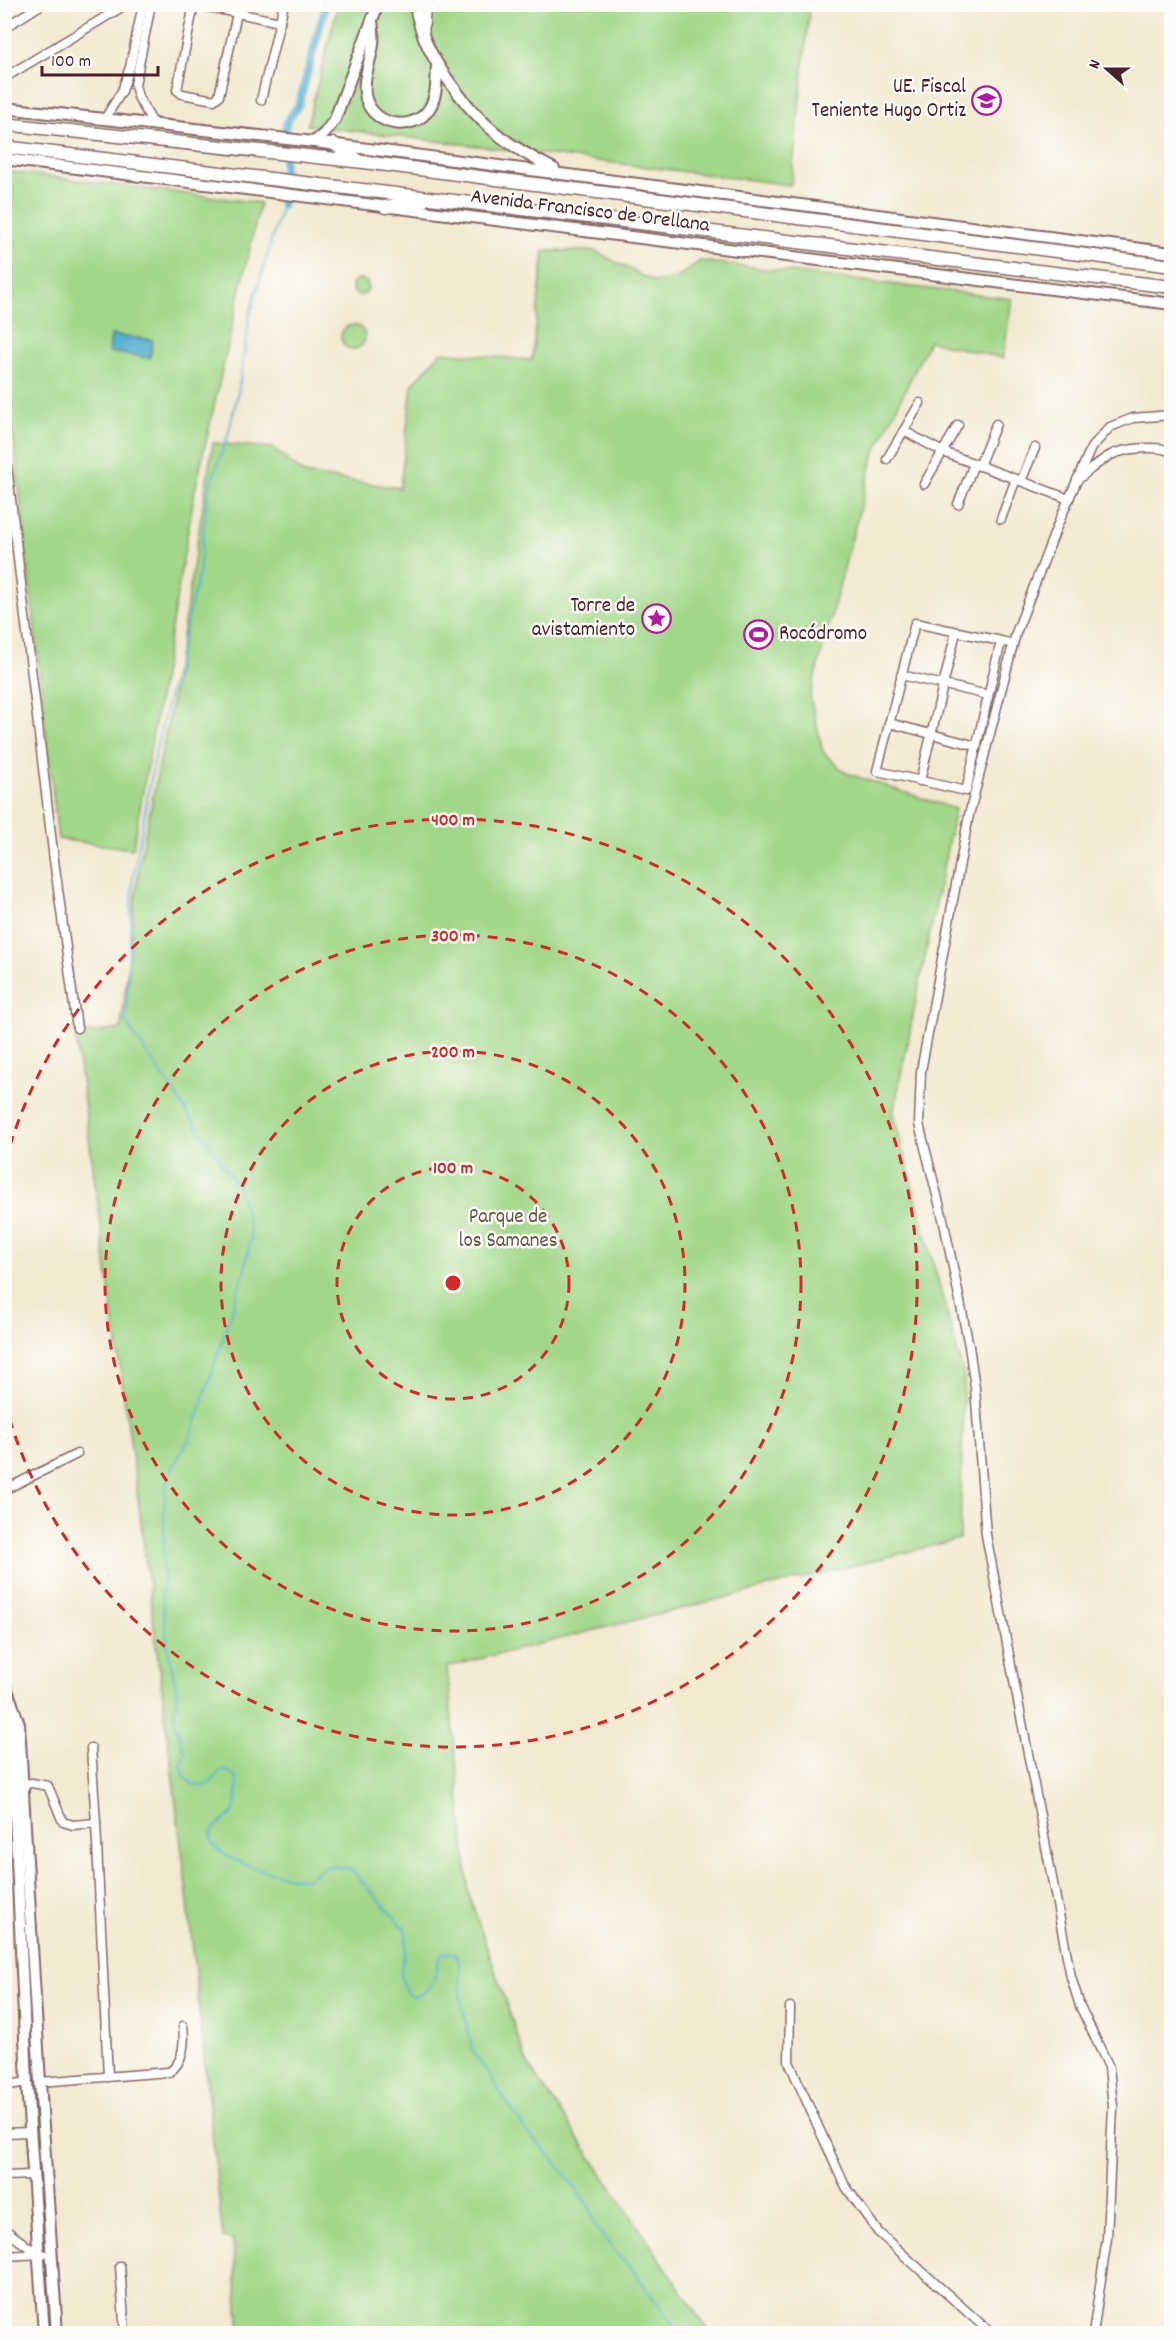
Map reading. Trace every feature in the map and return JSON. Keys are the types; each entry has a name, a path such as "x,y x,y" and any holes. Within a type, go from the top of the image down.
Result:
{"highway":[{"name":"Avenida Francisco de Orellana","path":"4,124 364,162 1172,266"},
{"path":"334,144 344,153 364,162"},
{"name":"Avenida Francisco de Orellana","path":"4,147 1172,287"},
{"path":"385,207 438,199"}],"main road":[{"path":"309,141 328,129 335,119 378,4"},
{"path":"415,4 423,39 464,103 480,121 511,145 562,174"},
{"path":"372,21 373,44 365,93 370,108 382,118 400,124 410,123 423,116 434,100 437,64"},
{"name":"Avenida Francisco de Orellana","path":"4,108 334,144 1172,253"},
{"name":"Avenida Francisco de Orellana","path":"4,159 1172,304"},
{"path":"4,1681 20,1724 11,1754 23,1784 57,2334"},
{"path":"4,1706 11,1725 27,2082 44,2334"}],"street":[{"path":"4,28 42,4"},
{"path":"4,78 127,4"},
{"path":"104,120 122,91 130,68 143,4"},
{"path":"151,4 135,85 138,97 154,125"},
{"path":"238,9 217,98 211,100 182,94 177,88 194,4 238,9 280,22"},
{"path":"261,100 284,4"},
{"path":"423,39 426,4"},
{"path":"887,459 920,403"},
{"path":"1093,2334 1107,2238 1113,2106 1109,2067 1080,2006 1071,1977 986,1534 975,1388 969,1346 944,1222 919,1124 921,1071 969,815 1013,644 1091,448 1110,428 1132,418 1170,417"},
{"path":"958,504 996,423"},
{"path":"924,484 958,425"},
{"path":"903,431 943,452 1069,499"},
{"path":"4,441 55,872 78,1028"},
{"path":"1001,519 1035,448"},
{"path":"1077,481 1113,454 1142,448 1164,448 1172,452"},
{"path":"1001,641 966,791 877,771 915,623 1001,641 1013,644"},
{"path":"920,781 956,632"},
{"path":"902,675 988,695"},
{"path":"889,723 976,746"},
{"path":"4,1490 77,1454"},
{"path":"91,1748 108,2077"},
{"path":"23,1784 48,1786 63,1822 73,1825 96,1823"},
{"path":"790,2007 789,2062 844,2184 878,2232 992,2334"},
{"path":"40,2082 172,2070 183,2051 185,2040 183,2026"},
{"path":"4,2086 27,2082"},
{"path":"4,2133 30,2132"},
{"path":"4,2176 33,2175"},
{"path":"4,2229 38,2255"},
{"path":"4,2256 51,2254"},
{"path":"120,2266 125,2334"}],"green space":[{"path":"338,5 810,5 791,185 307,125"},
{"path":"4,171 260,203 195,490 133,849 58,839 5,361"},
{"name":"Parque de los Samanes","path":"544,251 595,251 654,282 676,278 700,261 1012,299 1003,358 929,341 874,455 810,696 823,752 846,773 955,809 893,1114 964,1376 960,1539 447,1667 469,1895 526,2061 708,2333 240,2333 233,2241 223,2238 186,1884 140,1514 75,1035 121,1029 139,865 170,711 213,443 273,448 304,474 400,488 412,385 441,352 532,360"},
{"path":"360,279 368,287 360,295 352,287"},
{"path":"353,325 362,328 365,337 362,346 353,349 344,346 341,337 344,328"}],"water":[{"path":"111,335 153,340 150,358 109,352"}],"waterway":[{"path":"282,205 286,123 299,104 326,4"},
{"path":"282,205 250,314 238,393 228,435 208,491 199,573 157,745 133,877 126,1023 237,1185 251,1238 243,1276 192,1434 168,1475 165,1490 162,1599 169,1656 178,1695 174,1712 185,1753 183,1771 189,1781 199,1786 210,1783 220,1771 228,1772 236,1780 237,1793 233,1813 218,1824 212,1832 212,1842 219,1851 262,1870 301,1879 306,1879 325,1867 351,1869 405,1929 406,1946 401,1976 408,1995 414,1997 428,1989 432,1984 443,1952 455,1954 460,1964 460,1995 472,2050 528,2134 549,2154 590,2208 594,2224 619,2257 631,2268 680,2334"}],"place":[{"name":"UE. Fiscal Teniente Hugo Ortiz","path":"987,100"},
{"name":"Torre de avistamiento","path":"656,619"},
{"name":"Rocódromo","path":"758,635"}]}
